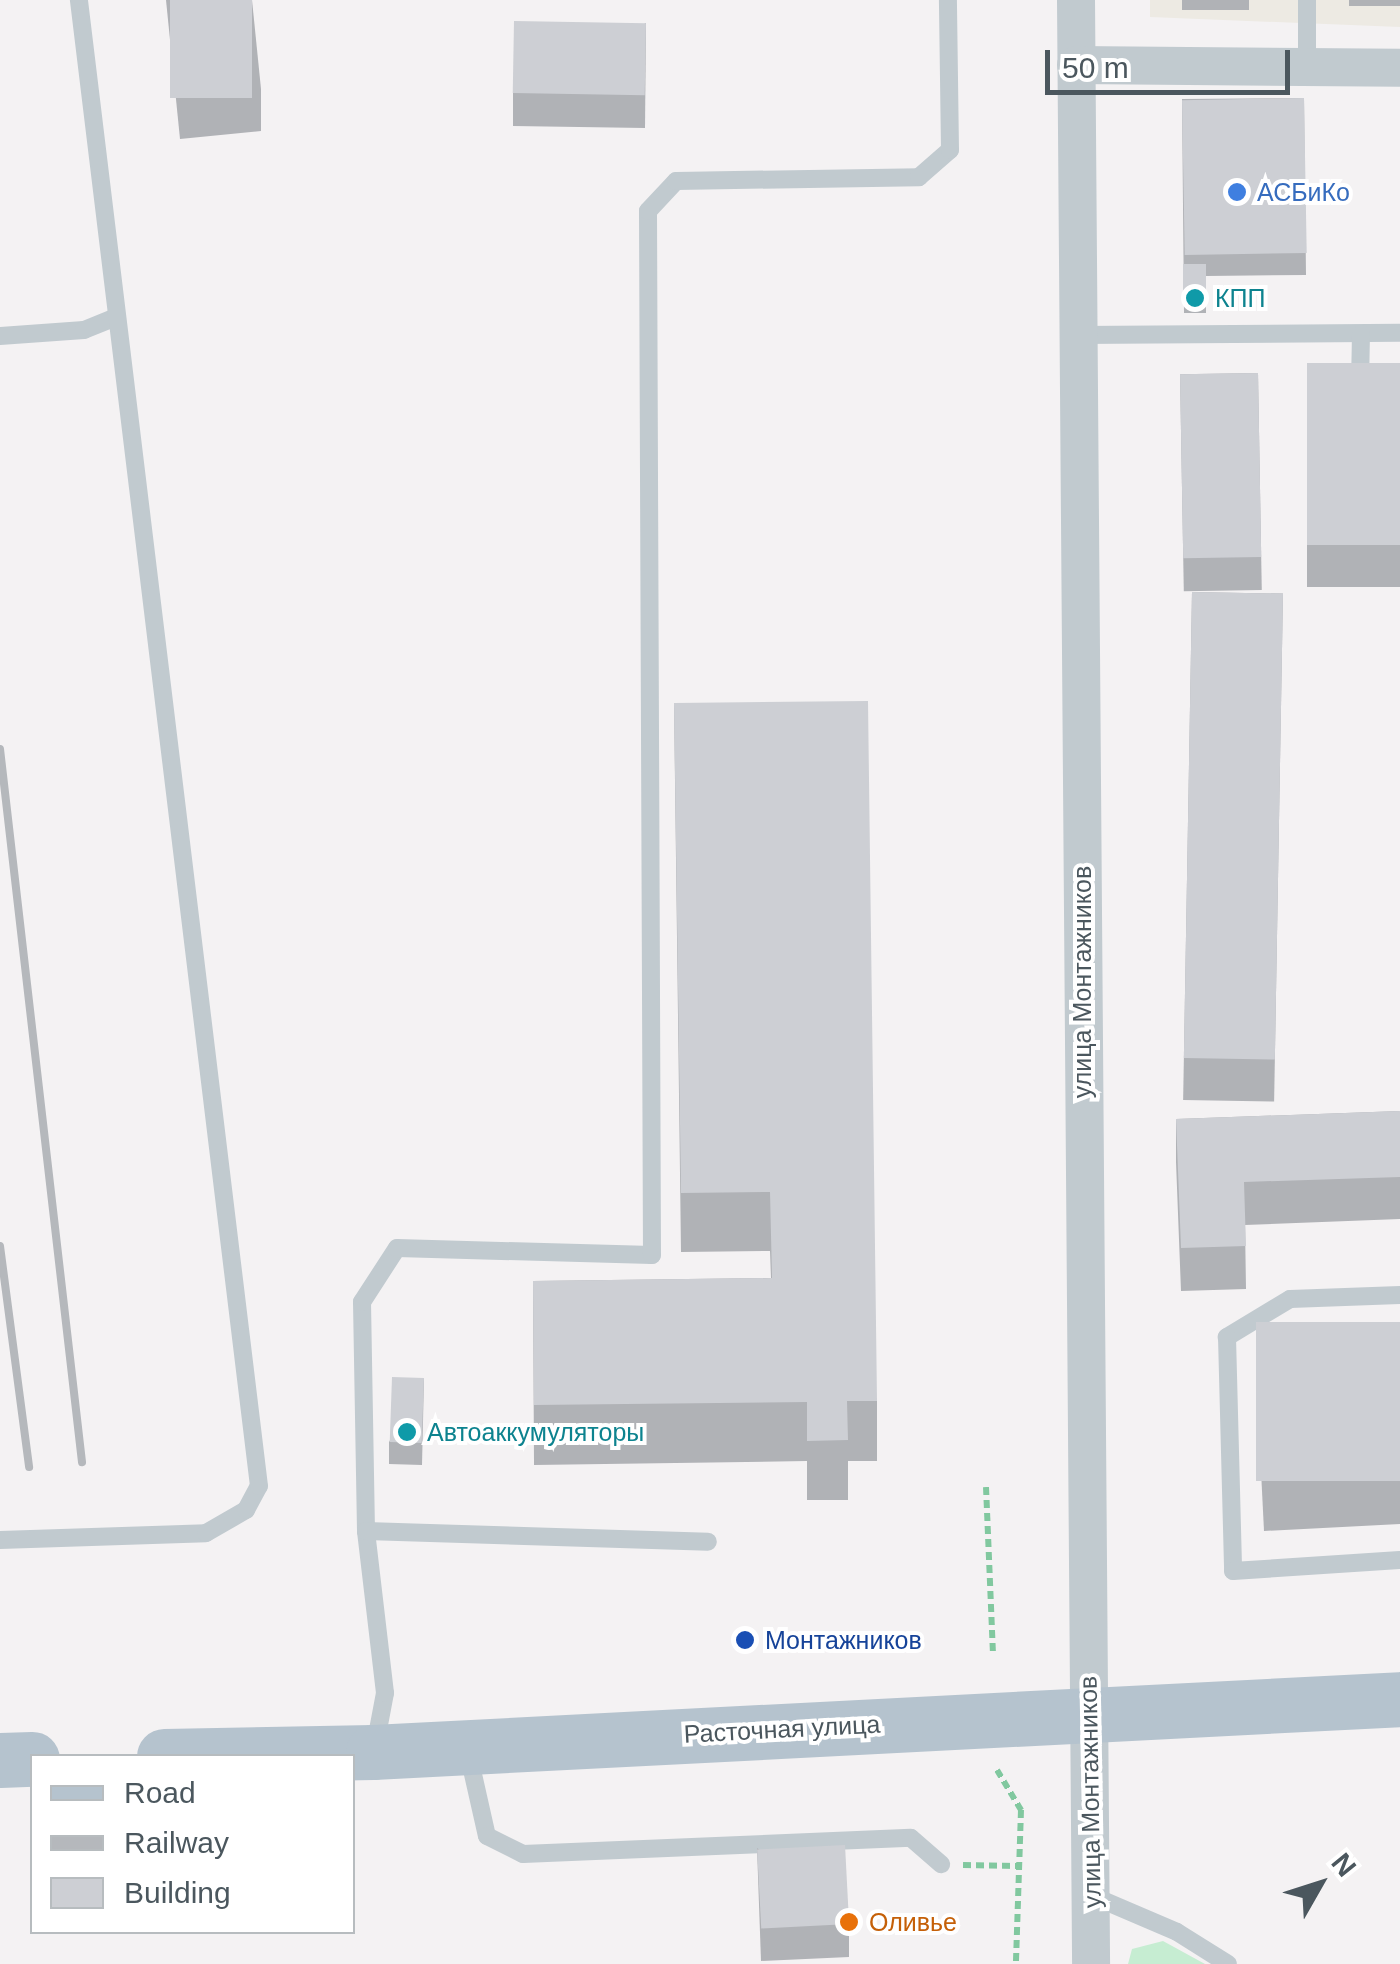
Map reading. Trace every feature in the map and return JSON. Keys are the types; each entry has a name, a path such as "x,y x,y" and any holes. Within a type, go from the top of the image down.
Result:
{"main road":[{"name":"Расточная улица","path":"269,1754 374,1752 1400,1700"},
{"path":"0,1760 30,1760"}],"street":[{"name":"улица Монтажников","path":"1076,0 1091,1964"},
{"path":"1076,66 1400,68"},
{"path":"1321,1702 1400,1683"},
{"path":"1321,1702 1400,1728"}],"lane":[{"path":"0,1540 206,1534 246,1510 259,1486 79,0"},
{"path":"374,1752 386,1693 366,1532 362,1302 398,1248 652,1255 648,211 676,181 919,177 950,150 948,0"},
{"path":"1306,0 1307,68"},
{"path":"0,336 84,330 116,317"},
{"path":"1078,335 1400,333"},
{"path":"1360,334 1360,406"},
{"path":"1400,1295 1290,1299 1228,1337 1233,1571 1400,1560"},
{"path":"366,1532 708,1542"},
{"path":"467,1747 487,1836 523,1854 911,1838 941,1864"},
{"path":"1093,1896 1177,1932 1228,1964"}],"path":[{"path":"986,1487 993,1652"},
{"path":"997,1770 1022,1810 1016,1964"},
{"path":"941,1864 1017,1866"}],"shaded area":[{"path":"1150,0 1400,0 1400,27 1150,17"}],"green space":[{"path":"1163,1941 1205,1964 1128,1964 1132,1949"}],"building":[{"path":"170,0 252,0 252,98 170,98"},
{"path":"514,21 646,23 645,95 513,93"},
{"path":"1304,98 1307,253 1185,255 1182,100"},
{"name":"КПП","path":"1183,264 1206,264 1206,301 1183,301"},
{"path":"1307,363 1400,363 1400,545 1307,545"},
{"path":"1258,373 1261,557 1183,558 1180,374"},
{"path":"1192,592 1283,594 1275,1060 1184,1058"},
{"path":"868,701 877,1401 847,1401 848,1440 807,1441 807,1402 534,1405 533,1281 772,1278 770,1192 681,1193 674,703"},
{"path":"1400,1111 1400,1177 1244,1182 1246,1246 1181,1248 1176,1119"},
{"path":"1256,1322 1400,1322 1400,1481 1256,1481"},
{"name":"Автоаккумуляторы","path":"392,1377 424,1378 422,1443 390,1442"},
{"path":"845,1845 849,1924 761,1928 757,1850"}],"railway":[{"path":"0,749 82,1462"},
{"path":"0,1246 29,1467"}],"place":[{"name":"АСБиКо","path":"1237,192"},
{"name":"КПП","path":"1195,298"},
{"name":"Автоаккумуляторы","path":"407,1432"},
{"name":"Монтажников","path":"745,1640"},
{"name":"Оливье","path":"849,1922"}]}
